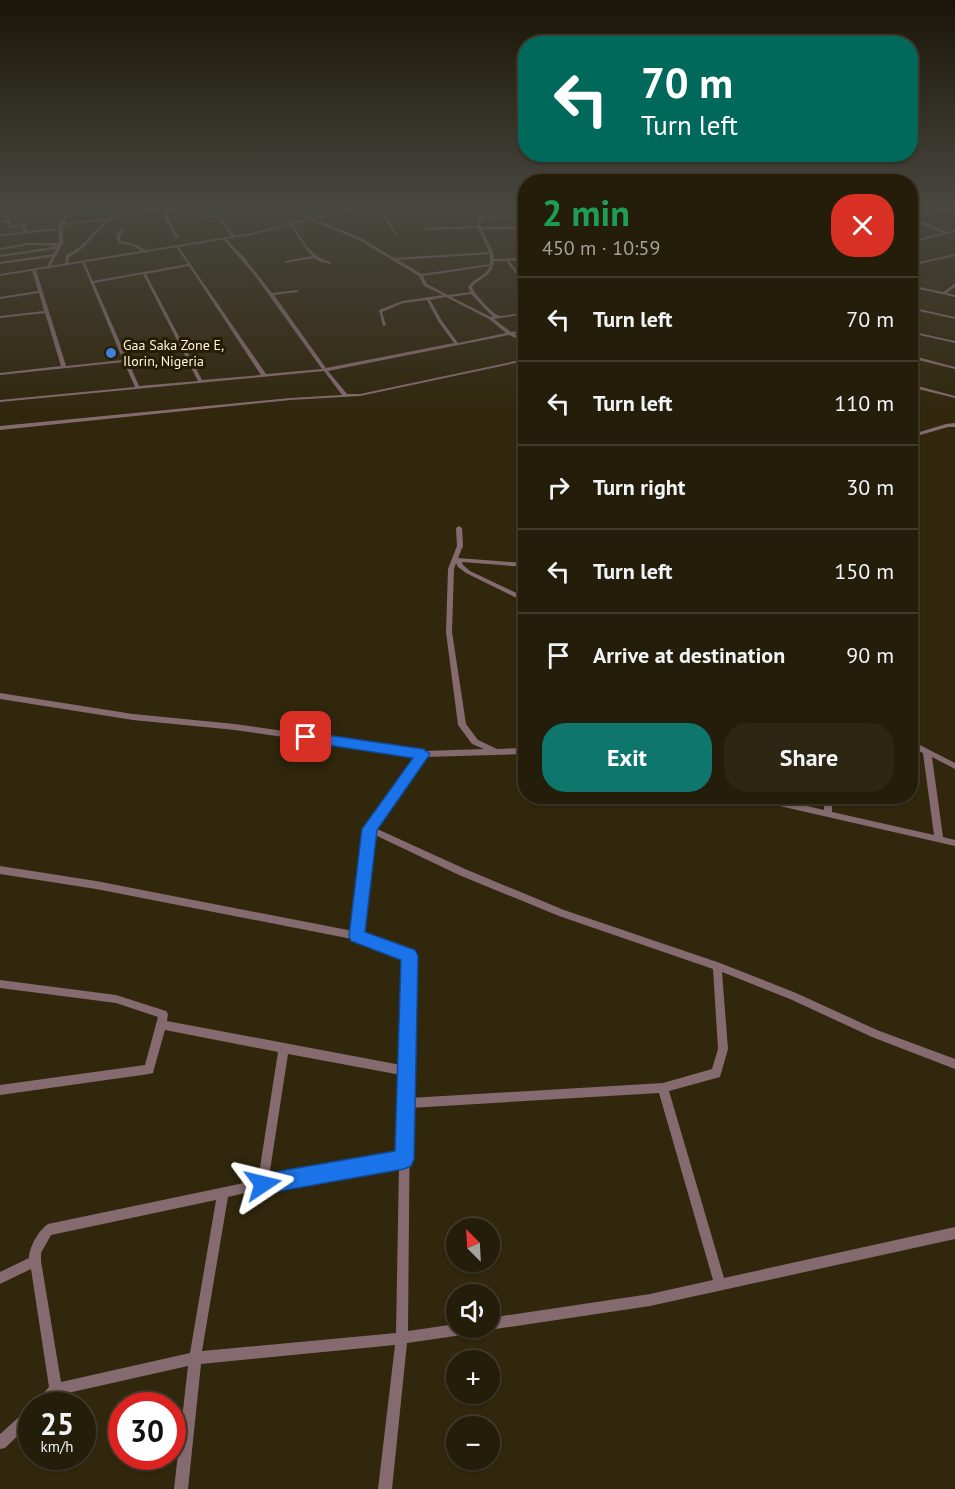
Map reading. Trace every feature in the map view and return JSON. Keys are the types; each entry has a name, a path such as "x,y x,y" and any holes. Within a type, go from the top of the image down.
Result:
{"street":[{"path":"35,273 64,368"},
{"path":"88,273 137,387"},
{"path":"92,282 141,273"},
{"path":"144,273 200,381"},
{"path":"196,273 264,375"},
{"path":"255,273 324,370 346,396"},
{"path":"418,273 430,273"},
{"path":"471,293 471,284 488,273"},
{"path":"421,275 425,285 490,318 518,338"},
{"path":"420,293 425,285"},
{"path":"944,293 955,285"},
{"path":"918,288 955,296"},
{"path":"271,294 297,291"},
{"path":"0,298 39,292"},
{"path":"384,325 379,314 382,310 402,302 471,293 498,317"},
{"path":"428,299 440,321 457,344"},
{"path":"918,310 955,318"},
{"path":"0,317 45,312"},
{"path":"490,318 518,314"},
{"path":"0,401 324,370 518,332"},
{"path":"918,334 955,342"},
{"path":"918,358 955,368"},
{"path":"0,365 1,374 125,361"},
{"path":"0,428 182,409 360,395 518,361"},
{"path":"918,387 955,397"},
{"path":"918,434 955,425"},
{"path":"459,528 460,546 451,569 449,632 462,725 475,742 489,751 518,751"},
{"path":"456,560 518,564"},
{"path":"456,560 468,572 518,597"},
{"path":"0,696 133,717 236,727 423,754 518,751"},
{"path":"918,747 955,766"},
{"path":"927,752 939,839"},
{"path":"357,936 370,829 423,754"},
{"path":"786,804 955,843"},
{"path":"828,804 828,813"},
{"path":"370,829 462,872 562,912 717,966 793,996 875,1034 955,1064"},
{"path":"0,870 96,885 357,936 409,956 402,1338 385,1489"},
{"path":"405,1103 663,1089 716,1073 723,1049 717,966"},
{"path":"0,984 116,999 163,1014 149,1069 0,1090"},
{"path":"161,1025 180,1025 204,1033 406,1071"},
{"path":"263,1184 284,1047"},
{"path":"663,1089 720,1285"},
{"path":"56,1389 35,1252 48,1230 263,1184 404,1159"},
{"path":"181,1489 195,1358 223,1193"},
{"path":"500,1322 650,1300 955,1233"},
{"path":"0,1278 36,1261"},
{"path":"53,1392 56,1389 195,1358 402,1338 446,1331"},
{"path":"0,1443 18,1426"}],"place":[{"name":"Gaa Saka Zone E, Ilorin, Nigeria","path":"111,353"}],"route":[{"path":"263,1184 404,1159 409,956 357,936 370,829 423,754 306,737"}]}
